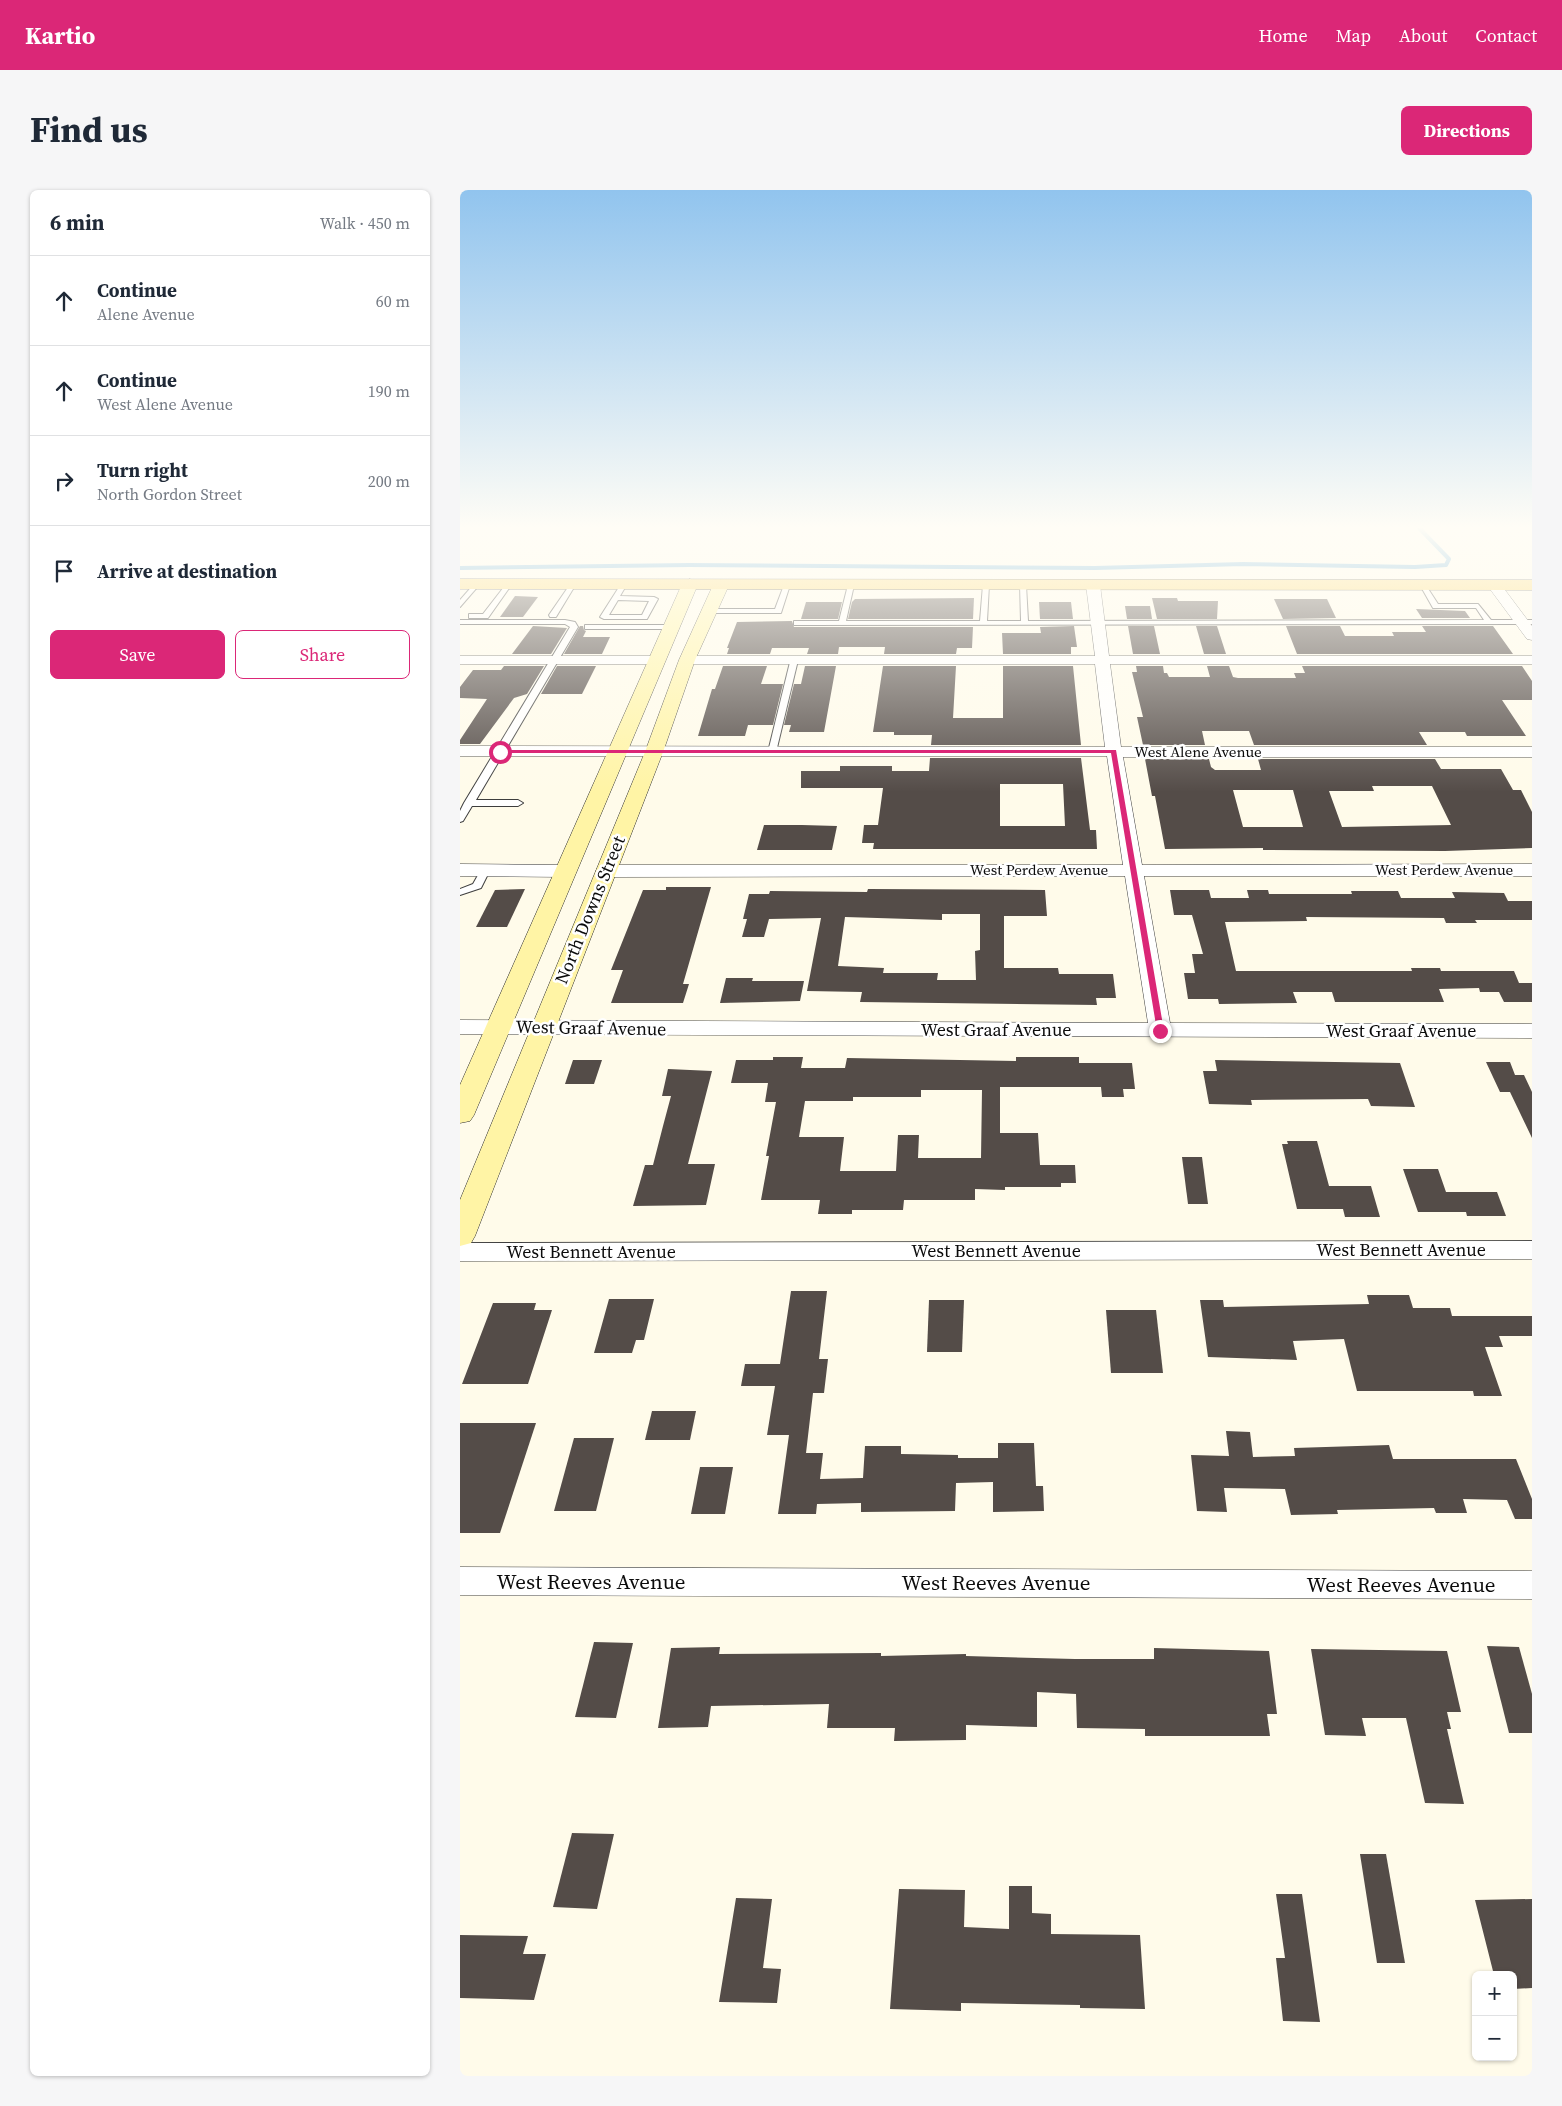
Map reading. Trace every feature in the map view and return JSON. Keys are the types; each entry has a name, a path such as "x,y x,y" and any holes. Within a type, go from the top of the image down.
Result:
{"street":[{"name":"North Downs Street","path":"460,1115 619,752 676,616"},
{"name":"North Downs Street","path":"460,1236 654,752 687,660 706,616"},
{"path":"1098,616 1114,752 1160,1031"},
{"path":"1527,622 1532,636"},
{"path":"460,660 657,660"},
{"path":"687,660 1532,660"},
{"name":"West Alene Avenue","path":"460,752 1532,752"},
{"path":"460,870 567,871"},
{"name":"West Perdew Avenue","path":"605,871 1532,870"},
{"name":"West Graaf Avenue","path":"460,1027 1532,1031"},
{"name":"West Bennett Avenue","path":"460,1252 1532,1250"},
{"name":"West Reeves Avenue","path":"460,1581 1532,1586"}],"lane":[{"path":"605,616 644,618 645,616"},
{"path":"842,623 844,616"},
{"path":"983,623 984,616"},
{"path":"1025,616 1025,623"},
{"path":"1485,616 1489,622"},
{"path":"460,622 572,624 574,627 460,819"},
{"path":"797,622 1527,622"},
{"path":"588,627 671,628"},
{"path":"772,752 794,660"},
{"path":"470,803 518,803"},
{"path":"460,892 477,886 485,870"}],"building":[{"path":"501,616 524,616 523,617"},
{"path":"802,616 839,616 838,619 801,619"},
{"path":"849,616 973,616 973,619 848,619"},
{"path":"1040,616 1073,616 1073,619 1040,619"},
{"path":"1127,616 1152,616 1152,619 1127,619"},
{"path":"1156,616 1217,616 1217,619 1157,619"},
{"path":"1282,616 1335,616 1336,618 1283,619"},
{"path":"1421,616 1469,616 1470,618 1422,618"},
{"path":"792,621 794,627 973,627 972,648 957,648 956,654 884,654 885,647 839,647 838,654 807,654 809,648 772,648 770,654 727,654 729,648 727,648 737,622"},
{"path":"533,626 567,628 551,654 512,654"},
{"path":"580,626 583,626 586,631 583,637 610,637 602,654 564,654"},
{"path":"1074,626 1077,647 1071,647 1071,654 1003,654 1002,633 1041,633 1040,627"},
{"path":"1128,626 1154,626 1160,654 1133,654"},
{"path":"1196,626 1217,626 1226,654 1204,654"},
{"path":"1286,626 1340,626 1345,636 1394,636 1392,632 1426,632 1422,626 1493,626 1513,654 1297,654"},
{"path":"504,666 544,666 527,694 514,698 480,744 460,744 460,740 487,699 460,698 460,687 473,670 501,670"},
{"path":"557,666 596,666 582,694 541,694"},
{"path":"723,666 767,666 761,684 783,684 773,725 748,725 745,736 698,736 712,689 715,689"},
{"path":"805,666 836,666 824,732 789,732 791,725 784,725 794,684 801,684"},
{"path":"883,666 956,666 953,718 1003,718 1003,666 1073,666 1081,745 931,745 932,735 894,735 894,732 873,732"},
{"path":"1136,666 1163,666 1164,673 1167,673 1169,677 1210,677 1207,666 1229,666 1233,677 1238,678 1296,678 1294,673 1305,673 1302,666 1522,666 1532,681 1532,700 1502,700 1526,736 1467,736 1465,732 1419,732 1427,745 1254,745 1249,731 1202,731 1205,745 1143,745 1137,717 1143,717 1132,672 1137,672"},
{"path":"930,758 1081,758 1090,830 1096,830 1097,849 873,849 874,843 862,843 864,825 878,825 883,788 801,788 801,771 840,771 840,766 892,766 892,771 929,771","holes":["1000,784 1063,784 1065,826 1000,826"]},
{"path":"1145,759 1209,759 1211,767 1215,770 1261,770 1258,759 1435,759 1441,769 1501,769 1513,790 1521,790 1532,812 1532,848 1445,851 1263,850 1263,848 1165,849 1155,796 1152,796","holes":["1372,786 1432,786 1451,825 1342,827 1329,791 1374,791","1233,790 1293,790 1303,827 1243,827"]},
{"path":"764,825 837,826 832,850 757,850"},
{"path":"666,887 711,887 683,984 689,984 683,1003 611,1003 623,970 611,970 643,890 666,890"},
{"path":"525,889 507,927 476,927 495,890"},
{"path":"868,889 1045,890 1047,916 1004,916 1004,968 1058,968 1059,974 1113,974 1116,998 1096,998 1097,1005 860,1002 862,992 807,991 821,918 769,919 764,937 742,937 747,919 743,919 749,894 769,894 770,891 867,892","holes":["942,914 980,914 980,950 975,951 976,980 937,980 938,973 883,973 884,968 838,966 845,917 942,920"]},
{"path":"1170,890 1209,890 1211,898 1249,898 1247,890 1268,890 1269,894 1352,894 1351,891 1398,891 1401,898 1455,898 1452,892 1504,893 1508,901 1532,901 1532,920 1475,920 1477,923 1446,923 1444,918 1306,917 1307,921 1225,922 1236,971 1412,971 1411,968 1440,968 1441,971 1514,971 1519,983 1532,983 1532,1002 1504,1002 1499,992 1480,992 1479,988 1439,989 1444,1002 1335,1002 1332,992 1293,992 1297,1003 1219,1004 1218,999 1188,999 1184,973 1195,973 1192,954 1203,954 1192,915 1174,915"},
{"path":"726,978 753,978 752,981 804,981 800,1001 720,1003"},
{"path":"773,1057 803,1057 801,1068 845,1068 847,1058 1016,1061 1016,1057 1079,1057 1079,1063 1132,1063 1135,1089 1123,1089 1124,1097 1102,1097 1101,1087 1000,1087 1000,1133 1038,1133 1040,1165 1075,1165 1076,1183 1061,1183 1061,1187 1005,1187 1005,1190 975,1189 975,1200 904,1200 903,1210 852,1210 852,1214 818,1214 820,1200 761,1200 769,1156 766,1156 776,1102 765,1102 768,1083 731,1083 736,1060 773,1060","holes":["921,1090 982,1090 981,1158 918,1158 919,1135 898,1135 896,1171 840,1171 844,1137 799,1137 805,1101 853,1101 853,1097 921,1097"]},
{"path":"573,1060 602,1060 594,1084 565,1084"},
{"path":"1215,1060 1400,1063 1415,1107 1371,1106 1368,1099 1251,1100 1252,1105 1209,1104 1203,1071 1217,1071"},
{"path":"1486,1062 1510,1062 1515,1075 1524,1075 1532,1092 1532,1138 1510,1092 1500,1092"},
{"path":"668,1069 712,1071 688,1164 715,1164 706,1205 633,1206 645,1165 653,1165 671,1096 662,1096"},
{"path":"1287,1141 1317,1141 1329,1186 1371,1186 1380,1217 1345,1217 1343,1209 1297,1209 1282,1144 1288,1144"},
{"path":"1182,1157 1202,1157 1208,1204 1188,1204"},
{"path":"1403,1169 1438,1169 1446,1192 1497,1192 1506,1216 1467,1216 1466,1212 1418,1212"},
{"path":"791,1291 827,1291 819,1359 828,1359 824,1393 813,1393 806,1453 823,1453 820,1479 863,1478 865,1446 901,1446 901,1454 958,1455 958,1458 998,1458 998,1443 1034,1443 1036,1486 1043,1486 1044,1511 993,1512 993,1482 956,1483 955,1511 861,1512 861,1503 817,1504 816,1514 778,1514 789,1435 767,1435 775,1386 741,1386 745,1364 780,1364"},
{"path":"1367,1295 1409,1295 1413,1308 1450,1308 1452,1316 1532,1316 1532,1336 1499,1336 1503,1347 1485,1347 1502,1396 1474,1396 1473,1391 1357,1391 1344,1339 1293,1341 1297,1360 1208,1357 1200,1300 1223,1300 1224,1307 1369,1304"},
{"path":"609,1299 654,1299 644,1340 636,1340 632,1353 594,1353"},
{"path":"929,1300 964,1300 962,1352 927,1352"},
{"path":"493,1303 536,1303 534,1310 552,1310 528,1384 462,1384"},
{"path":"1106,1310 1156,1310 1163,1373 1111,1373"},
{"path":"652,1411 696,1411 690,1440 645,1440"},
{"path":"460,1423 536,1423 500,1533 460,1533"},
{"path":"1226,1431 1250,1432 1253,1457 1295,1456 1294,1448 1389,1445 1393,1459 1516,1459 1532,1499 1532,1519 1515,1519 1507,1500 1463,1499 1467,1513 1436,1513 1434,1508 1337,1510 1338,1514 1291,1515 1285,1489 1224,1488 1227,1512 1197,1511 1191,1455 1229,1456"},
{"path":"574,1438 614,1438 596,1511 554,1511"},
{"path":"700,1467 733,1467 725,1514 691,1514"},
{"path":"594,1642 633,1643 616,1718 575,1717"},
{"path":"1487,1646 1519,1647 1532,1694 1532,1733 1509,1733"},
{"path":"720,1647 719,1654 881,1653 881,1656 966,1654 966,1656 1075,1659 1154,1659 1154,1648 1269,1651 1277,1714 1267,1714 1270,1736 1145,1736 1145,1729 1077,1728 1076,1694 1037,1692 1037,1727 966,1725 966,1740 894,1741 895,1728 827,1728 829,1704 711,1706 708,1727 658,1728 671,1648"},
{"path":"1311,1649 1447,1651 1461,1712 1447,1712 1451,1729 1447,1729 1464,1804 1425,1803 1406,1718 1362,1718 1366,1736 1325,1735"},
{"path":"572,1833 614,1834 597,1909 553,1907"},
{"path":"1360,1854 1386,1854 1405,1963 1377,1963"},
{"path":"1009,1886 1032,1886 1032,1913 1051,1914 1051,1934 1140,1935 1145,2009 1080,2008 1080,2005 961,2003 961,2011 890,2009 899,1889 965,1890 964,1927 1009,1929"},
{"path":"1276,1894 1302,1894 1320,2022 1283,2021 1276,1958 1285,1958"},
{"path":"736,1898 772,1899 763,1968 781,1969 777,2003 719,2002"},
{"path":"1532,1899 1532,1988 1517,1989 1517,1971 1493,1971 1475,1900"},
{"path":"460,1935 528,1936 523,1954 546,1954 534,2000 460,1998"}],"route":[{"path":"500,752 1114,752 1160,1031"}]}
